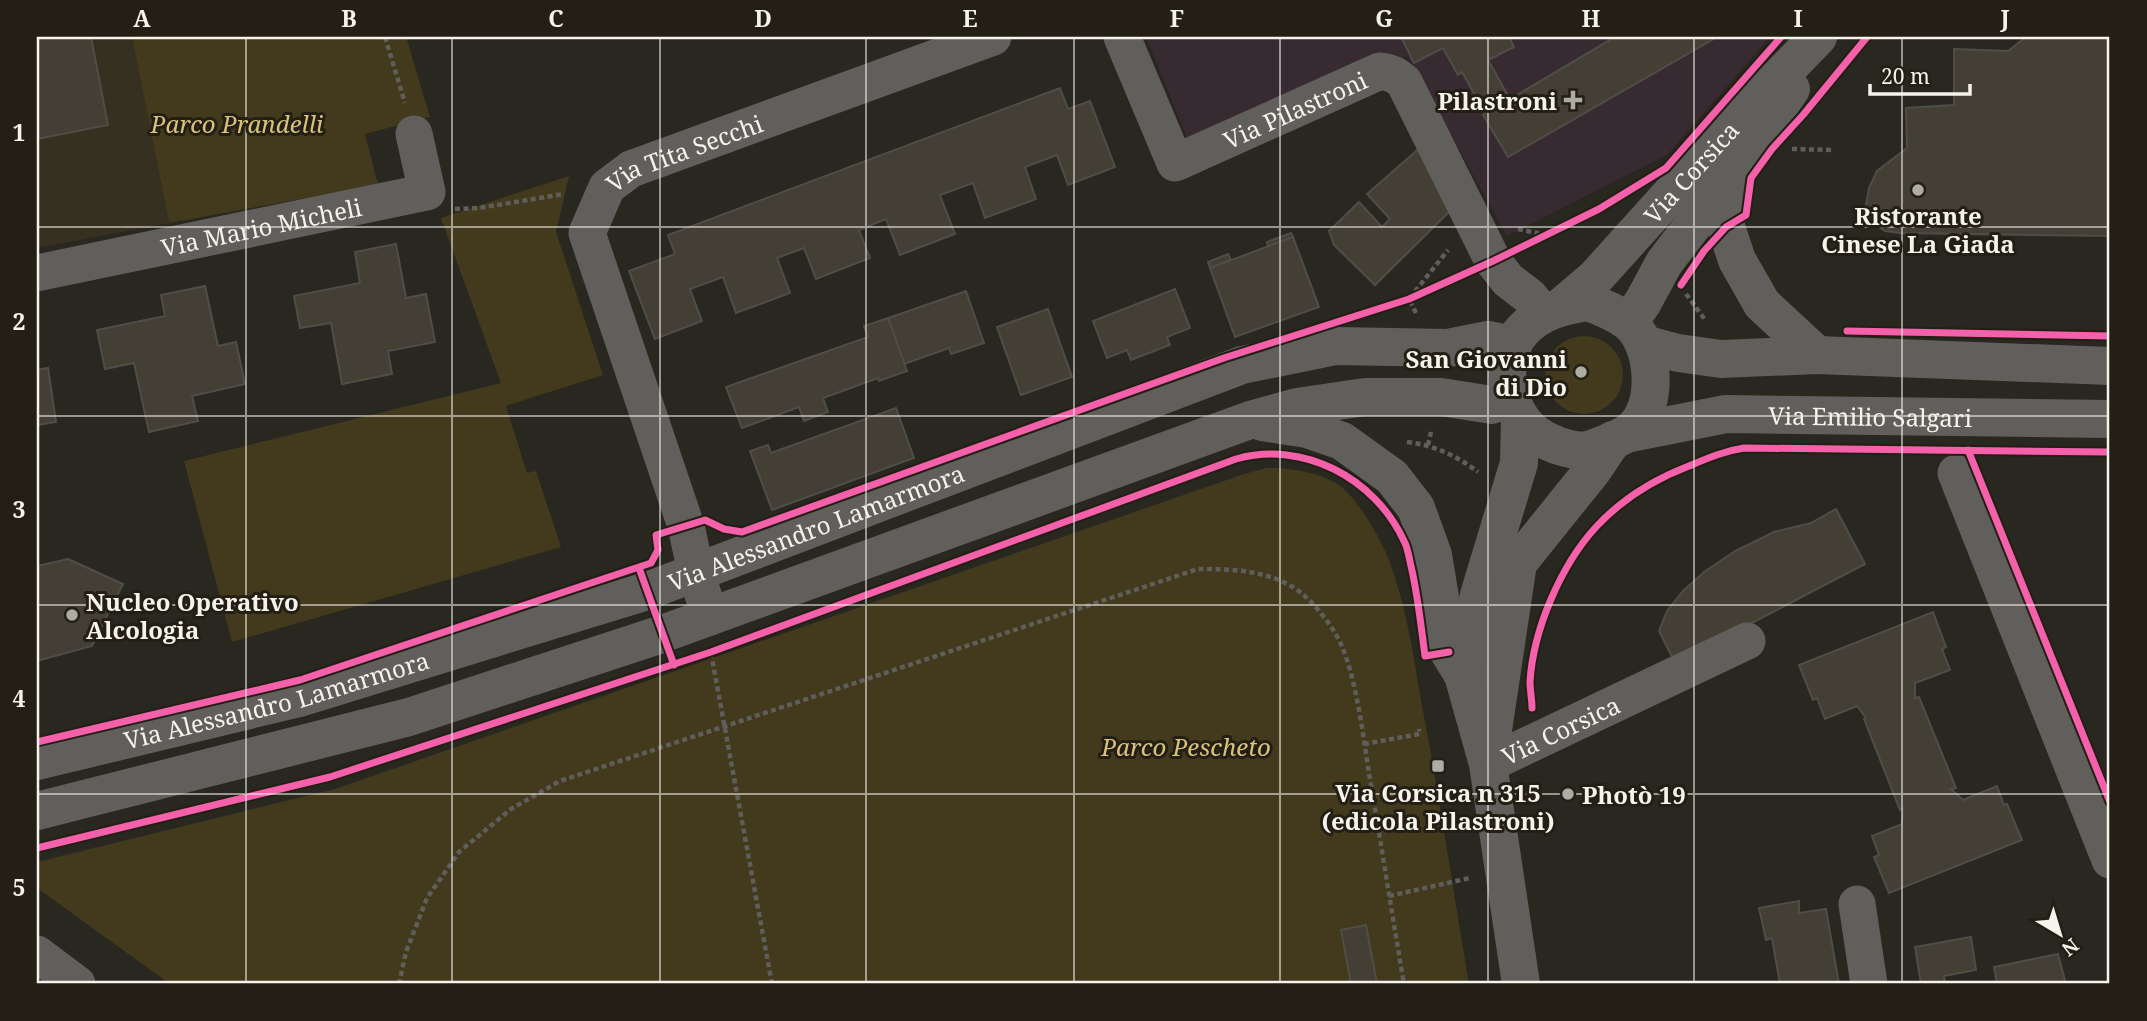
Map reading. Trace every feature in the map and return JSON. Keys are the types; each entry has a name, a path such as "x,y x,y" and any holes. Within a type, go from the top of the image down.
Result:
{"main road":[{"name":"Via Corsica","path":"1553,310 1595,278 1743,114 1818,37"},
{"name":"Via Corsica","path":"1636,333 1643,302 1664,262 1729,178 1826,37"},
{"path":"1729,178 1724,208 1726,227 1737,260 1762,304 1817,355"},
{"path":"1636,333 1652,371 1643,418 1621,437 1587,450 1573,449 1540,438 1515,407 1507,365 1513,345 1521,332 1553,310 1588,302 1611,310 1636,333 1678,354 1721,359 1817,355 2110,366"},
{"name":"Via Alessandro Lamarmora","path":"37,761 299,698 647,591 1242,365 1336,346 1448,348 1488,340 1513,345"},
{"name":"Via Alessandro Lamarmora","path":"37,811 715,639 1250,420 1297,407 1365,397 1441,397 1515,407"},
{"name":"Via Corsica","path":"1515,407 1519,463 1479,595 1463,675 1488,764 1521,984"},
{"name":"Via Emilio Salgari","path":"1621,437 1726,414 2110,419"},
{"path":"1250,420 1307,429 1342,442 1392,477 1416,508 1433,555 1449,652 1463,675"},
{"name":"Via Corsica","path":"1488,764 1518,563 1621,437"}],"street":[{"name":"Via Tita Secchi","path":"715,639 686,526 587,233 607,187 631,169 993,37"},
{"name":"Via Pilastroni","path":"1122,37 1175,163 1380,71 1395,75 1404,82 1493,261 1508,280 1553,310"},
{"path":"414,134 427,192"},
{"name":"Via Mario Micheli","path":"37,273 427,192"},
{"path":"1956,473 2110,860"},
{"name":"Via Corsica","path":"1488,764 1746,641"},
{"path":"1857,904 1869,984"},
{"path":"37,954 77,984"}],"path":[{"path":"385,37 414,134"},
{"path":"1784,149 1833,150"},
{"path":"427,192 432,211 479,208 607,187"},
{"path":"1493,261 1556,230"},
{"path":"1681,285 1707,322"},
{"path":"1397,305 1433,288"},
{"path":"1409,299 1418,317"},
{"path":"1413,443 1428,445 1460,458 1481,474"},
{"path":"399,984 406,952 428,898 459,852 511,809 559,781 1198,569 1228,569 1265,575 1296,590 1320,612 1340,642 1350,671 1364,744 1404,984"},
{"path":"699,656 715,639"},
{"path":"715,639 772,984"},
{"path":"1364,744 1420,734 1419,729"},
{"path":"1389,895 1503,871"}],"shaded area":[{"path":"37,37 132,37 169,223 37,248"},
{"name":"Pilastroni","path":"1146,37 1770,37 1667,155 1507,236 1407,56 1190,145"}],"green space":[{"name":"Parco Prandelli","path":"132,37 406,37 430,117 365,134 378,185 169,223"},
{"path":"569,176 556,232 603,375 506,406 527,473 536,471 561,547 232,642 184,461 501,383 441,218"},
{"path":"1576,336 1592,336 1606,342 1617,353 1623,367 1623,383 1617,397 1606,408 1592,414 1576,414 1562,408 1551,397 1545,383 1545,367 1551,353 1562,342"},
{"name":"Parco Pescheto","path":"1267,468 1304,472 1339,485 1368,520 1389,560 1412,647 1469,984 170,984 37,888 37,862 335,789"}],"building":[{"path":"37,37 91,37 108,125 37,139"},
{"path":"1401,37 1509,37 1514,47 1488,60 1510,99 1615,37 1717,37 1508,157 1462,72 1458,75 1443,48 1414,63"},
{"path":"2026,37 2110,37 2110,236 1901,233 1885,231 1873,223 1866,205 1869,188 1877,171 1907,148 1906,108 1954,105 1954,49 2008,51"},
{"path":"1060,88 1068,109 1090,101 1115,167 1068,185 1057,155 1025,167 1036,199 985,218 973,183 940,195 955,234 900,255 886,219 859,230 870,258 816,279 804,248 777,258 790,293 736,313 723,277 690,289 702,321 655,339 629,271 675,254 668,235"},
{"path":"1423,145 1450,211 1375,285 1334,245 1329,231 1359,202 1382,227 1390,219 1367,194"},
{"path":"1291,233 1293,237 1268,246 1267,242"},
{"path":"1293,237 1319,307 1235,337 1210,268"},
{"path":"396,244 406,298 426,294 435,342 388,351 392,374 342,384 331,323 300,328 294,296 360,283 355,252"},
{"path":"1228,254 1231,260 1210,268 1208,262"},
{"path":"205,286 218,346 236,342 245,384 192,396 198,421 149,432 134,363 105,369 97,330 165,316 161,295"},
{"path":"1175,289 1190,328 1167,337 1170,345 1131,360 1127,350 1107,358 1093,321"},
{"path":"966,291 984,343 951,354 949,348 904,364 888,318"},
{"path":"1048,309 1072,377 1021,395 997,327"},
{"path":"888,318 907,371 879,381 878,378 823,398 828,412 804,421 799,407 742,428 726,387 868,337 864,326"},
{"path":"48,368 56,422 37,425 37,370"},
{"path":"896,408 914,458 772,510 750,451 768,445 771,453"},
{"path":"1836,509 1865,564 1675,663 1659,631 1667,611 1683,591 1704,572 1735,551 1774,532 1811,523"},
{"name":"Nucleo Operativo Alcologia","path":"68,559 123,584 92,646 37,661 37,566"},
{"path":"1933,612 1946,647 1942,649 1950,670 1915,683 1915,698 1919,697 1956,788 1951,789 1963,800 1997,786 2022,840 1889,893 1874,857 1879,855 1872,836 1902,824 1903,808 1900,810 1864,719 1866,718 1857,706 1825,719 1817,698 1813,700 1799,665"},
{"path":"1799,901 1799,913 1826,909 1839,984 1780,984 1772,938 1766,940 1759,908"},
{"path":"1366,925 1377,984 1351,984 1341,930"},
{"path":"1971,937 1976,970 1944,976 1945,984 1921,984 1915,947"},
{"path":"2058,954 2066,984 1997,984 1994,967"}],"cycle path":[{"path":"37,742 300,680 651,563 658,550 656,535 705,520 724,529 742,532 1224,358 1409,299 1599,209 1666,168 1781,37"},
{"path":"1681,285 1704,251 1726,227 1746,215 1751,178 1772,149 1867,37"},
{"path":"1847,331 2110,336"},
{"path":"1532,708 1530,682 1537,641 1551,599 1571,560 1583,542 1616,508 1639,491 1676,471 1716,455 1744,448 2110,452"},
{"path":"1968,450 2110,802"},
{"path":"37,848 330,777 711,652 1236,459 1261,454 1311,460 1334,469 1356,482 1375,499 1391,519 1406,547 1416,588 1425,656 1449,652"},
{"path":"639,568 674,665"}],"place":[{"name":"Pilastroni","path":"1573,100"},
{"name":"Ristorante Cinese La Giada","path":"1918,190"},
{"name":"San Giovanni di Dio","path":"1581,372"},
{"name":"Nucleo Operativo Alcologia","path":"72,615"},
{"name":"Via Corsica n 315 (edicola Pilastroni)","path":"1438,766"},
{"name":"Photò 19","path":"1568,794"}]}
